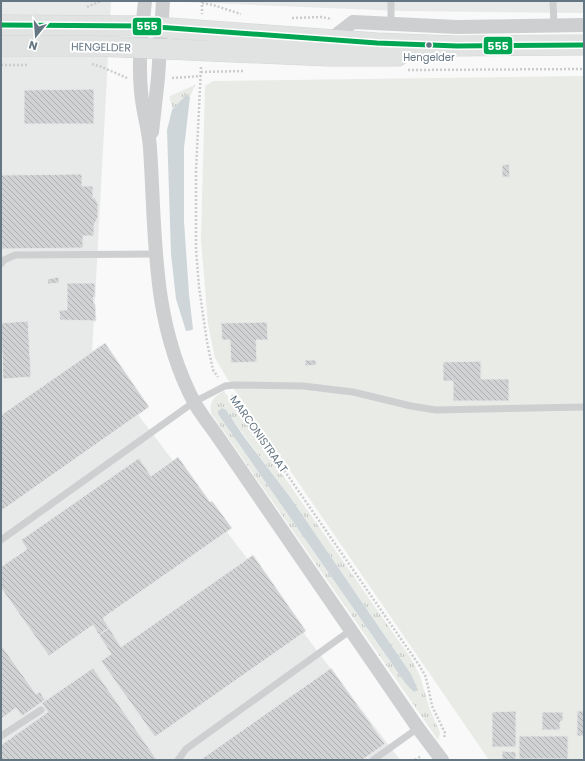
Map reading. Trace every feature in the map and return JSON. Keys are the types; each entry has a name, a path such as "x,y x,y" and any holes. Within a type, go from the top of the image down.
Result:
{"main road":[{"name":"HENGELDER","path":"1,25 143,26 457,46 584,45"},
{"name":"HENGELDER","path":"1,46 96,46 328,56 584,53"}],"street":[{"path":"145,1 140,79 150,146 155,254 168,338 180,370 194,402 418,728 434,747 442,760"},
{"path":"150,146 158,78 163,1"},
{"path":"331,39 353,22 457,27 584,25"}],"lane":[{"path":"391,1 391,23"},
{"path":"553,1 554,26"},
{"path":"1,264 4,260 15,255 155,254"},
{"path":"1,540 194,402 225,386 303,386 353,392 411,406 436,410 584,408"},
{"path":"178,760 186,749 351,630"},
{"path":"1,736 41,710"},
{"path":"373,760 418,728"}],"path":[{"path":"202,4 213,5 242,15"},
{"path":"291,18 321,17 353,22"},
{"name":"HENGELDER","path":"91,64 128,78 140,79"},
{"path":"1,65 32,65"},
{"name":"MARCONISTRAAT","path":"158,78 201,76 196,171 196,249 199,287 207,342 213,370 268,446 425,675 432,706 445,733 444,740 434,747"}],"shaded area":[{"path":"1,1 111,1 92,354 400,760 1,760"},
{"path":"160,1 584,1 584,13 401,11"},
{"path":"186,95 190,97 184,148 184,221 193,329 186,331 176,299 171,254 167,130 172,110"},
{"path":"222,408 226,410 242,434 290,497 411,674 418,690 414,692 406,684 218,414 218,411"}],"green space":[{"path":"584,76 584,760 489,760 230,383 215,358 208,324 201,240 205,86 213,81"},
{"path":"195,85 190,97 186,95 172,110 170,96"},
{"path":"224,391 410,657 420,676 430,710 439,730 440,733 438,740 211,413 213,400","holes":["218,414 234,422 290,497 411,674 394,667"]}],"building":[{"path":"94,89 94,124 24,124 24,90"},
{"path":"1,128 2,175 82,174 82,186 93,186 93,198 95,198 98,204 98,217 94,224 94,236 83,236 83,248 1,249"},
{"path":"509,164 510,177 502,177 502,165"},
{"path":"59,277 59,283 48,284 47,279"},
{"path":"67,283 95,283 95,297 93,297 96,321 60,320 59,310 67,310"},
{"path":"28,321 31,377 3,379 1,323"},
{"path":"267,322 268,340 256,340 257,362 231,363 230,340 222,340 221,323"},
{"path":"105,343 149,407 1,511 1,415"},
{"path":"305,360 316,360 316,365 305,366"},
{"path":"481,361 481,379 509,379 509,401 453,401 453,381 443,381 443,362"},
{"path":"178,457 210,502 212,501 232,528 103,618 109,628 99,635 93,625 49,656 1,588 1,567 27,549 21,540 139,458 151,476"},
{"path":"253,555 306,631 155,737 101,661 111,654 99,635 109,628 121,647"},
{"path":"1,645 36,694 40,692 45,700 22,716 16,708 1,719"},
{"path":"93,668 157,760 1,760 1,745 48,712 42,703"},
{"path":"331,668 385,744 362,760 200,760"},
{"path":"516,711 516,747 492,747 492,712"},
{"path":"577,711 584,711 584,736 577,736"},
{"path":"542,712 563,712 563,720 560,722 560,730 542,730"},
{"path":"519,736 568,736 568,759 519,759"},
{"path":"502,751 516,752 516,760 502,760"}],"transit line":[{"name":"555","path":"1,25 143,26 377,43 457,46 584,45"}],"place":[{"name":"Hengelder","path":"429,45"}]}
